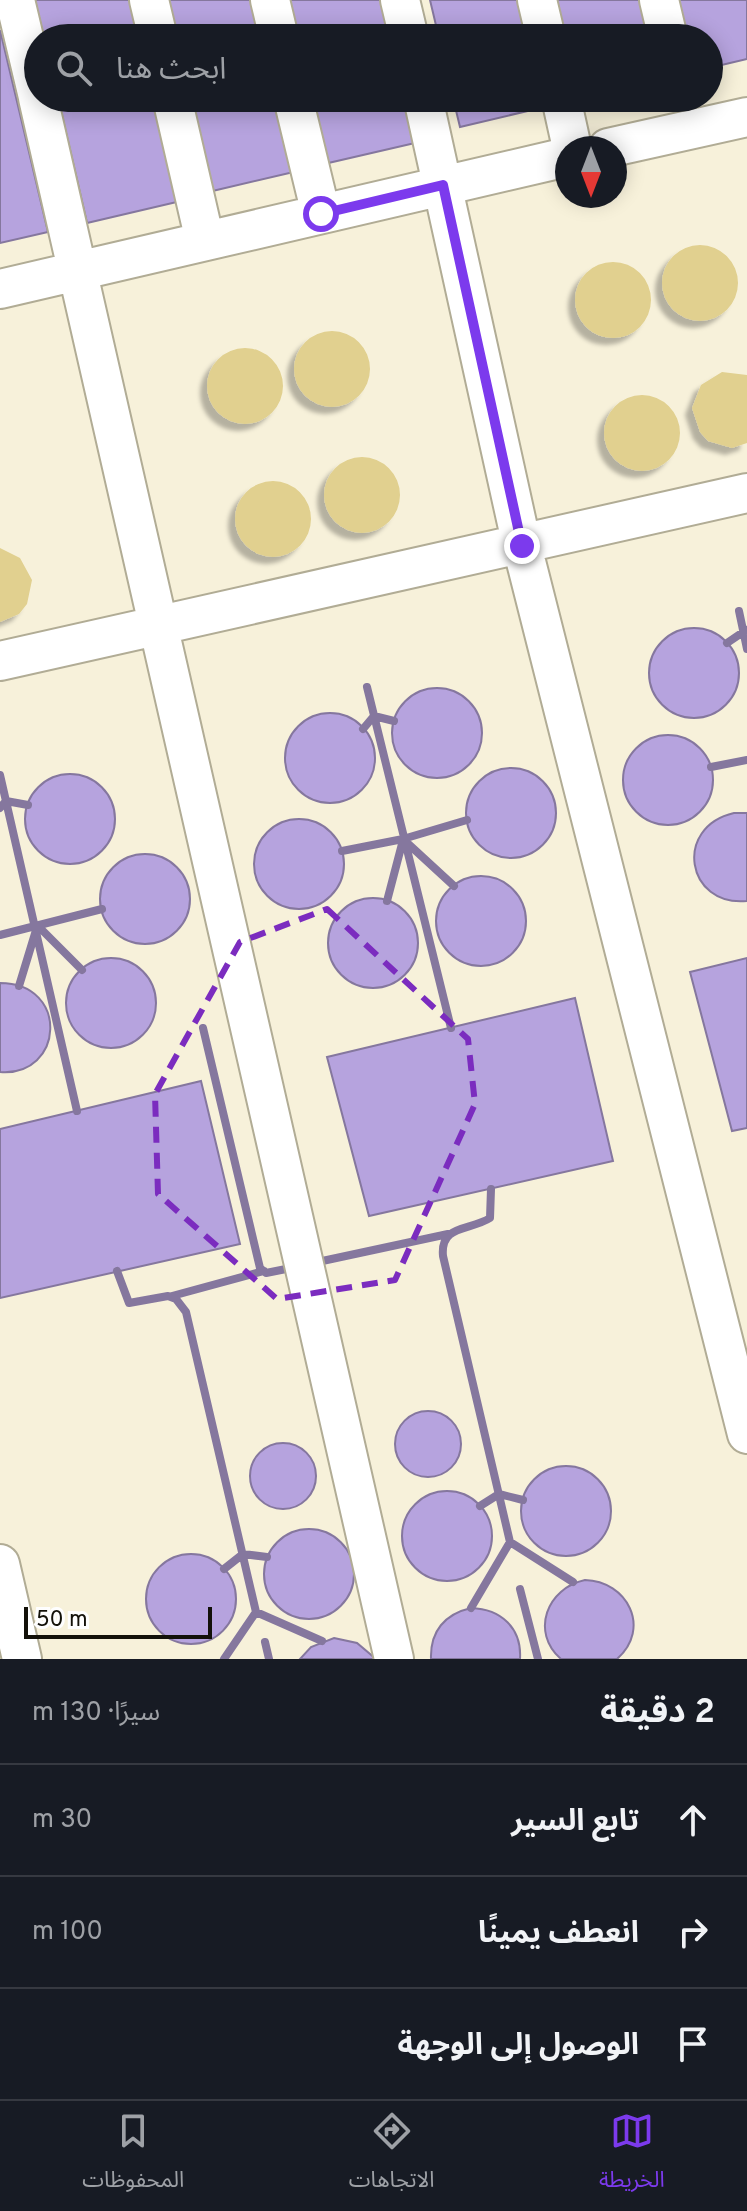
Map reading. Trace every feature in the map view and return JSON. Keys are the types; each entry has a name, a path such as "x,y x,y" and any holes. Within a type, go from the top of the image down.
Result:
{"lane":[{"path":"15,0 24,38"},
{"path":"149,0 155,24"},
{"path":"270,0 276,24"},
{"path":"400,0 406,24"},
{"path":"537,0 543,24"},
{"path":"659,0 665,24"},
{"path":"42,112 394,1659"},
{"path":"175,112 205,241"},
{"path":"296,112 321,214"},
{"path":"426,112 522,546 747,1434"},
{"path":"564,112 569,136"},
{"path":"627,140 686,114 747,117"},
{"path":"0,289 555,160"},
{"path":"0,661 747,493"},
{"path":"0,1564 22,1659"}],"highlighted area":[{"path":"327,909 468,1039 475,1104 395,1280 277,1299 158,1194 155,1094 240,942"}],"shaded area":[{"path":"35,0 134,0 140,24 41,24"},
{"path":"159,0 257,0 263,24 165,24"},
{"path":"285,0 381,0 387,24 291,24"},
{"path":"430,0 528,0 534,24 436,24"},
{"path":"553,0 652,0 658,24 559,24"},
{"path":"677,0 747,0 747,59 723,65 723,24 683,24"},
{"path":"0,30 48,232 0,243"},
{"path":"61,112 160,112 181,201 87,223"},
{"path":"185,112 283,112 298,171 204,193"},
{"path":"311,112 407,112 415,143 324,164"},
{"path":"456,112 523,112 460,127"},
{"path":"694,628 711,632 726,641 735,656 739,673 735,690 726,705 711,714 694,718 677,714 662,705 653,690 649,673 653,656 662,641 677,632"},
{"path":"437,688 454,692 469,701 478,716 482,733 478,750 469,765 454,774 437,778 420,774 405,765 396,750 392,733 396,716 405,701 420,692"},
{"path":"330,713 347,717 362,726 371,741 375,758 371,775 362,790 347,799 330,803 313,799 298,790 289,775 285,758 289,741 298,726 313,717"},
{"path":"668,735 685,739 700,748 709,763 713,780 709,797 700,812 685,821 668,825 651,821 636,812 627,797 623,780 627,763 636,748 651,739"},
{"path":"511,768 528,772 543,781 552,796 556,813 552,830 543,845 528,854 511,858 494,854 479,845 470,830 466,813 470,796 479,781 494,772"},
{"path":"70,774 87,778 102,787 111,802 115,819 111,836 102,851 87,860 70,864 53,860 38,851 29,836 25,819 29,802 38,787 53,778"},
{"path":"734,813 747,813 747,901 726,900 711,892 700,879 695,864 695,849 702,834 715,821"},
{"path":"299,819 316,823 331,832 340,847 344,864 340,881 331,896 316,905 299,909 282,905 267,896 258,881 254,864 258,847 267,832 282,823"},
{"path":"145,854 162,858 177,867 186,882 190,899 186,916 177,931 162,940 145,944 128,940 113,931 104,916 100,899 104,882 113,867 128,858"},
{"path":"481,876 498,880 513,889 522,904 526,921 522,938 513,953 498,962 481,966 464,962 449,953 440,938 436,921 440,904 449,889 464,880"},
{"path":"373,898 390,902 405,911 414,926 418,943 414,960 405,975 390,984 373,988 356,984 341,975 332,960 328,943 332,926 341,911 356,902"},
{"path":"111,958 128,962 143,971 152,986 156,1003 152,1020 143,1035 128,1044 111,1048 94,1044 79,1035 70,1020 66,1003 70,986 79,971 94,962"},
{"path":"747,958 747,1128 732,1131 690,972"},
{"path":"0,983 23,987 39,998 48,1012 50,1029 47,1046 37,1060 21,1070 0,1072"},
{"path":"575,998 613,1161 369,1216 327,1057"},
{"path":"201,1081 240,1244 0,1298 0,1129"},
{"path":"428,1411 441,1414 451,1421 458,1431 461,1444 458,1457 451,1467 441,1474 428,1477 415,1474 405,1467 398,1457 395,1444 398,1431 405,1421 415,1414"},
{"path":"283,1443 296,1446 306,1453 313,1463 316,1476 313,1489 306,1499 296,1506 283,1509 270,1506 260,1499 253,1489 250,1476 253,1463 260,1453 270,1446"},
{"path":"566,1466 583,1470 598,1479 607,1494 611,1511 607,1528 598,1543 583,1552 566,1556 549,1552 534,1543 525,1528 521,1511 525,1494 534,1479 549,1470"},
{"path":"447,1491 464,1495 479,1504 488,1519 492,1536 488,1553 479,1568 464,1577 447,1581 430,1577 415,1568 406,1553 402,1536 406,1519 415,1504 430,1495"},
{"path":"309,1529 326,1533 341,1542 350,1557 354,1574 350,1591 341,1606 326,1615 309,1619 292,1615 277,1606 268,1591 264,1574 268,1557 277,1542 292,1533"},
{"path":"191,1554 208,1558 223,1567 232,1582 236,1599 232,1616 223,1631 208,1640 191,1644 174,1640 159,1631 150,1616 146,1599 150,1582 159,1567 174,1558"},
{"path":"585,1580 613,1588 630,1608 633,1634 617,1659 561,1659 546,1636 547,1612 553,1601 561,1592"},
{"path":"471,1608 492,1612 508,1622 517,1638 520,1659 431,1659 433,1640 441,1625"},
{"path":"334,1638 357,1643 376,1659 300,1659 311,1647"}],"building":[{"path":"700,245 714,248 727,256 735,269 738,283 735,297 727,310 714,318 700,321 686,318 673,310 665,297 662,283 665,269 673,256 686,248"},
{"path":"613,262 627,265 640,273 648,286 651,300 648,314 640,327 627,335 613,338 599,335 586,327 578,314 575,300 578,286 586,273 599,265"},
{"path":"332,331 346,334 359,342 367,355 370,369 367,383 359,396 346,404 332,407 318,404 305,396 297,383 294,369 297,355 305,342 318,334"},
{"path":"245,348 259,351 272,359 280,372 283,386 280,400 272,413 259,421 245,424 231,421 218,413 210,400 207,386 210,372 218,359 231,351"},
{"path":"722,372 747,375 747,443 732,448 708,441 700,432 692,408 701,385"},
{"path":"642,395 656,398 669,406 677,419 680,433 677,447 669,460 656,468 642,471 628,468 615,460 607,447 604,433 607,419 615,406 628,398"},
{"path":"362,457 376,460 389,468 397,481 400,495 397,509 389,522 376,530 362,533 348,530 335,522 327,509 324,495 327,481 335,468 348,460"},
{"path":"273,481 287,484 300,492 308,505 311,519 308,533 300,546 287,554 273,557 259,554 246,546 238,533 235,519 238,505 246,492 259,484"},
{"path":"0,548 20,558 32,580 27,604 19,614 0,622"}],"waterway":[{"path":"739,611 747,649"},
{"path":"727,643 746,630"},
{"path":"367,687 451,1028"},
{"path":"363,729 374,716 394,721"},
{"path":"711,767 747,760"},
{"path":"0,775 77,1111"},
{"path":"0,808 6,801 28,805"},
{"path":"342,851 403,839 467,820"},
{"path":"387,901 403,840"},
{"path":"404,840 454,886"},
{"path":"0,935 102,909"},
{"path":"38,926 82,970"},
{"path":"19,986 37,927"},
{"path":"203,1028 260,1268 266,1273 296,1267"},
{"path":"491,1189 490,1218 451,1233 443,1246 443,1256 510,1542 573,1582"},
{"path":"313,1263 448,1234"},
{"path":"117,1271 129,1303 168,1296 176,1299 186,1312 256,1612 224,1659"},
{"path":"172,1296 264,1271"},
{"path":"480,1506 499,1494 523,1500"},
{"path":"471,1608 510,1542"},
{"path":"224,1569 243,1554 267,1557"},
{"path":"520,1589 538,1659"},
{"path":"256,1612 322,1641"},
{"path":"265,1642 269,1659"}],"route":[{"path":"321,214 443,185 522,546"}]}
